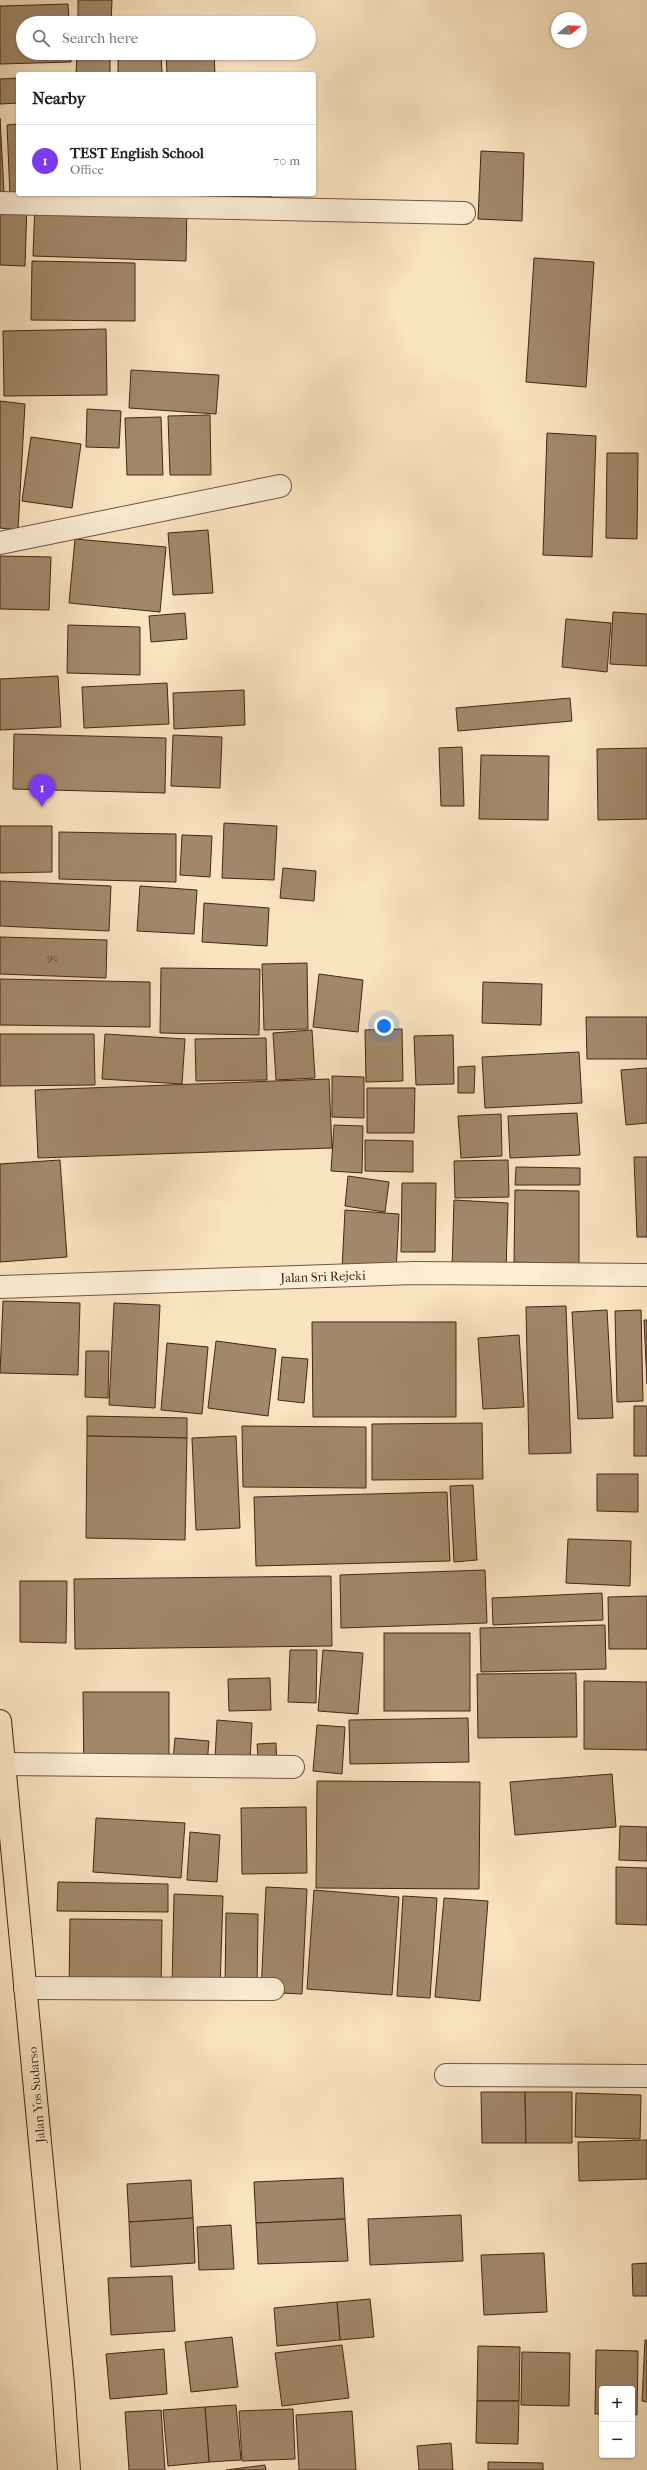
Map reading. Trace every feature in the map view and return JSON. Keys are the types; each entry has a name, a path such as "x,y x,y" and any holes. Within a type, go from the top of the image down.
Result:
{"main road":[{"name":"Jalan Yos Sudarso","path":"0,1721 69,2470"}],"street":[{"path":"0,203 464,212"},
{"path":"0,543 280,486"},
{"name":"Jalan Sri Rejeki","path":"0,1287 414,1273 647,1275"},
{"path":"5,1764 293,1767"},
{"path":"25,1988 273,1989"},
{"path":"446,2075 647,2076"}],"building":[{"path":"78,0 112,0 111,16 78,16"},
{"path":"68,4 69,16 16,16 16,60 71,60 71,62 0,64 0,6"},
{"path":"77,60 110,60 110,72 76,72"},
{"path":"118,60 161,60 162,72 118,72"},
{"path":"166,60 214,60 215,72 167,72"},
{"path":"16,78 16,103 0,104 0,79"},
{"path":"0,118 4,192 0,192"},
{"path":"16,124 16,194 10,196 7,125"},
{"path":"481,151 524,153 522,221 478,219"},
{"path":"145,196 176,196 176,198"},
{"path":"184,196 271,196 271,204 184,200"},
{"path":"0,201 27,202 25,266 0,265"},
{"path":"35,201 187,205 186,261 33,256"},
{"path":"534,258 594,262 586,387 526,382"},
{"path":"32,261 135,263 135,321 31,320"},
{"path":"106,329 107,395 4,396 3,331"},
{"path":"131,370 219,375 216,414 129,408"},
{"path":"0,401 25,404 18,530 0,528"},
{"path":"87,409 121,411 119,448 86,447"},
{"path":"210,415 211,475 170,475 168,416"},
{"path":"161,417 163,475 127,475 125,418"},
{"path":"547,433 596,436 592,557 543,555"},
{"path":"31,437 81,444 72,508 22,501"},
{"path":"607,453 638,453 637,539 606,538"},
{"path":"208,530 213,593 173,595 168,533"},
{"path":"75,539 166,547 160,612 69,603"},
{"path":"0,556 51,557 49,610 0,609"},
{"path":"613,612 647,614 647,666 610,664"},
{"path":"185,613 187,639 151,642 149,616"},
{"path":"566,619 611,623 607,672 562,667"},
{"path":"68,625 140,627 140,675 67,673"},
{"path":"58,676 61,727 0,730 0,679"},
{"path":"167,683 169,724 84,728 82,687"},
{"path":"244,690 245,725 174,729 173,693"},
{"path":"570,698 572,721 458,731 456,708"},
{"path":"14,734 166,738 165,793 13,789"},
{"path":"173,735 222,737 220,788 171,786"},
{"path":"462,747 464,806 441,806 439,748"},
{"path":"647,748 647,819 598,820 597,749"},
{"path":"481,755 549,756 548,820 479,819"},
{"path":"224,823 277,826 274,880 222,878"},
{"path":"0,826 52,826 52,872 0,873"},
{"path":"59,832 176,834 176,882 59,879"},
{"path":"182,835 212,836 210,877 180,875"},
{"path":"283,868 316,871 314,901 280,898"},
{"path":"0,881 111,886 109,931 0,926"},
{"path":"140,886 197,890 194,934 137,931"},
{"path":"204,903 269,908 267,946 202,942"},
{"path":"0,937 107,940 106,978 0,974"},
{"path":"307,963 308,1029 264,1030 262,964"},
{"path":"161,968 260,969 259,1035 160,1033"},
{"path":"319,974 363,980 358,1032 313,1027"},
{"path":"0,979 150,982 150,1027 0,1025"},
{"path":"483,982 542,984 541,1025 482,1023"},
{"path":"586,1017 647,1017 647,1059 587,1059"},
{"path":"402,1029 403,1081 366,1082 365,1030"},
{"path":"312,1030 315,1078 276,1080 273,1033"},
{"path":"0,1034 94,1034 95,1085 0,1086"},
{"path":"105,1034 185,1039 182,1084 102,1079"},
{"path":"453,1035 454,1084 416,1085 414,1036"},
{"path":"266,1038 267,1080 196,1081 195,1039"},
{"path":"579,1052 582,1103 485,1108 482,1057"},
{"path":"475,1066 474,1093 458,1093 458,1067"},
{"path":"647,1068 647,1123 626,1125 621,1070"},
{"path":"332,1076 364,1077 364,1118 332,1117"},
{"path":"329,1079 332,1148 38,1158 35,1090"},
{"path":"367,1088 415,1088 414,1133 367,1133"},
{"path":"577,1113 580,1155 510,1158 508,1116"},
{"path":"501,1114 502,1156 461,1158 458,1116"},
{"path":"334,1125 363,1126 362,1173 331,1171"},
{"path":"365,1140 413,1141 413,1172 365,1171"},
{"path":"634,1157 647,1157 647,1237 637,1237"},
{"path":"60,1160 67,1257 0,1262 0,1164"},
{"path":"508,1160 509,1197 455,1198 454,1161"},
{"path":"516,1167 580,1168 580,1185 515,1185"},
{"path":"348,1176 389,1182 385,1212 345,1206"},
{"path":"402,1183 436,1183 435,1252 401,1252"},
{"path":"515,1190 579,1191 579,1264 514,1262"},
{"path":"454,1200 508,1203 506,1271 452,1268"},
{"path":"345,1210 399,1214 396,1272 342,1269"},
{"path":"3,1301 80,1303 78,1375 0,1373"},
{"path":"114,1303 160,1305 155,1408 109,1405"},
{"path":"566,1306 571,1453 529,1454 526,1307"},
{"path":"607,1310 613,1418 578,1419 572,1312"},
{"path":"641,1310 643,1401 617,1402 615,1311"},
{"path":"644,1320 647,1320 647,1384"},
{"path":"312,1322 456,1322 456,1417 313,1417"},
{"path":"519,1335 524,1407 483,1409 478,1338"},
{"path":"216,1341 276,1349 268,1416 208,1408"},
{"path":"167,1343 208,1347 202,1414 161,1410"},
{"path":"86,1351 109,1351 108,1398 85,1397"},
{"path":"282,1357 308,1359 304,1403 278,1400"},
{"path":"634,1406 647,1406 647,1456 634,1456"},
{"path":"87,1416 187,1418 187,1438 87,1436"},
{"path":"482,1423 483,1479 372,1480 372,1424"},
{"path":"242,1426 366,1427 366,1488 243,1487"},
{"path":"87,1436 187,1438 185,1540 86,1538"},
{"path":"236,1436 240,1528 196,1530 192,1438"},
{"path":"597,1474 638,1474 638,1512 597,1511"},
{"path":"473,1485 477,1560 454,1562 450,1486"},
{"path":"447,1492 450,1561 256,1566 254,1497"},
{"path":"568,1539 631,1541 630,1586 566,1583"},
{"path":"485,1570 487,1623 341,1628 340,1575"},
{"path":"331,1576 332,1646 75,1649 74,1579"},
{"path":"20,1581 67,1581 66,1643 20,1642"},
{"path":"602,1593 603,1620 493,1625 492,1598"},
{"path":"647,1596 647,1649 609,1649 608,1597"},
{"path":"605,1625 606,1669 481,1672 480,1628"},
{"path":"384,1633 470,1633 470,1711 384,1711"},
{"path":"290,1650 317,1650 316,1703 288,1702"},
{"path":"323,1650 363,1653 358,1714 318,1711"},
{"path":"576,1673 577,1737 478,1738 477,1674"},
{"path":"270,1678 271,1710 229,1711 228,1679"},
{"path":"584,1681 647,1682 647,1750 584,1749"},
{"path":"83,1692 169,1692 169,1774 84,1775"},
{"path":"468,1718 469,1762 350,1764 349,1720"},
{"path":"217,1720 252,1723 250,1761 215,1759"},
{"path":"317,1725 345,1727 342,1774 313,1771"},
{"path":"175,1738 209,1741 206,1774 172,1771"},
{"path":"276,1743 277,1770 259,1771 257,1744"},
{"path":"612,1774 616,1827 515,1835 510,1782"},
{"path":"317,1781 480,1782 479,1889 316,1888"},
{"path":"306,1807 307,1873 242,1874 241,1808"},
{"path":"96,1818 185,1823 181,1878 93,1872"},
{"path":"620,1826 647,1827 647,1861 619,1860"},
{"path":"190,1832 220,1835 217,1882 187,1880"},
{"path":"616,1867 647,1868 647,1925 616,1924"},
{"path":"58,1882 168,1884 168,1912 57,1911"},
{"path":"266,1887 307,1889 302,1994 261,1992"},
{"path":"314,1890 399,1897 392,1995 307,1989"},
{"path":"174,1894 223,1896 220,1988 172,1987"},
{"path":"403,1896 437,1898 430,1998 397,1996"},
{"path":"444,1898 488,1901 480,2001 435,1997"},
{"path":"226,1913 258,1914 257,1990 225,1990"},
{"path":"70,1919 162,1920 161,1993 69,1992"},
{"path":"481,2092 525,2092 526,2143 482,2143"},
{"path":"525,2092 572,2092 572,2143 526,2143"},
{"path":"576,2093 641,2095 640,2139 575,2137"},
{"path":"647,2140 647,2179 579,2181 578,2142"},
{"path":"343,2178 345,2219 256,2223 254,2182"},
{"path":"191,2180 193,2218 129,2222 127,2184"},
{"path":"461,2215 463,2261 370,2265 368,2219"},
{"path":"193,2218 195,2263 131,2267 129,2222"},
{"path":"345,2219 348,2261 258,2264 256,2223"},
{"path":"231,2225 234,2269 199,2270 197,2227"},
{"path":"544,2253 547,2312 484,2315 481,2255"},
{"path":"647,2263 647,2296 633,2296 632,2264"},
{"path":"172,2276 175,2331 111,2335 108,2278"},
{"path":"370,2299 374,2337 340,2340 337,2302"},
{"path":"337,2302 340,2340 277,2346 274,2308"},
{"path":"232,2337 238,2387 191,2392 185,2342"},
{"path":"645,2340 647,2340 647,2402 642,2401"},
{"path":"342,2345 349,2398 282,2406 275,2353"},
{"path":"478,2346 520,2347 519,2401 477,2401"},
{"path":"164,2349 167,2394 110,2399 106,2354"},
{"path":"596,2350 638,2351 637,2415 635,2415 635,2386 599,2386 599,2414 595,2414"},
{"path":"522,2352 570,2353 569,2406 521,2405"},
{"path":"477,2401 519,2401 518,2444 476,2443"},
{"path":"236,2405 241,2460 209,2462 205,2407"},
{"path":"205,2407 209,2462 168,2466 163,2410"},
{"path":"293,2409 295,2459 242,2461 239,2411"},
{"path":"161,2410 165,2470 129,2470 125,2412"},
{"path":"352,2411 356,2470 299,2470 296,2415"},
{"path":"451,2443 453,2470 419,2470 417,2446"},
{"path":"488,2462 543,2463 543,2470 488,2470"},
{"path":"265,2465 266,2470 226,2470"}],"place":[{"name":"TEST English School","path":"42,807"}]}
